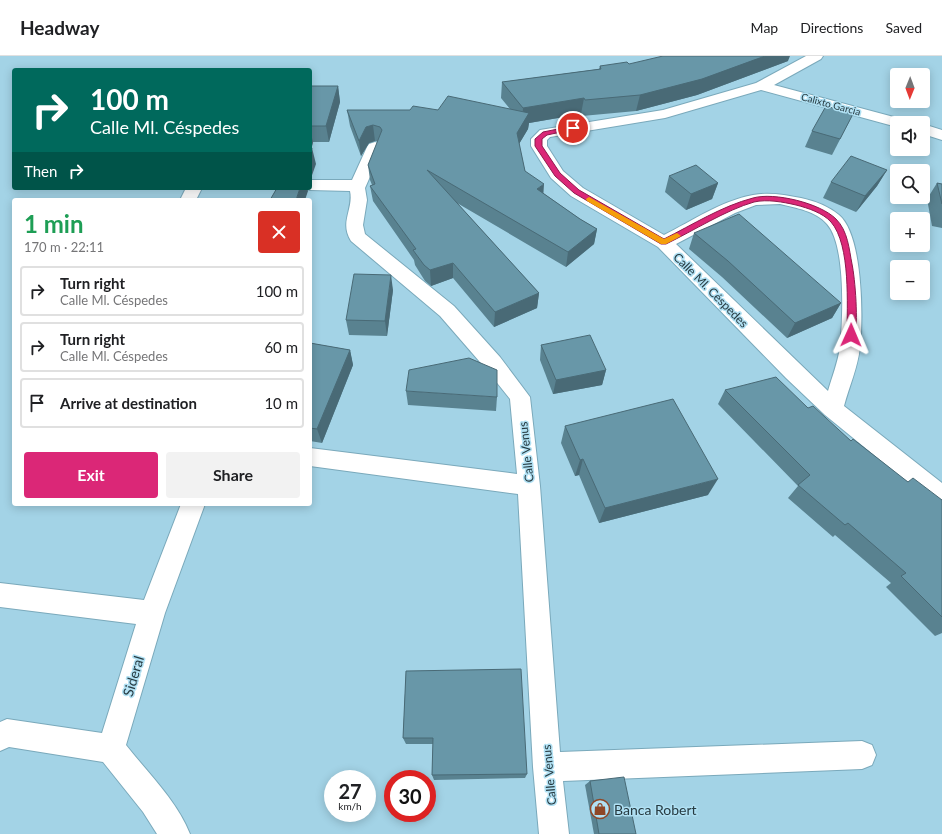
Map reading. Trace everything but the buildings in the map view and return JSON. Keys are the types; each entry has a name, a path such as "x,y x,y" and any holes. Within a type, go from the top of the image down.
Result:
{"street":[{"name":"Calle Ml. Céspedes","path":"816,56 761,86 665,114 587,125 545,133 538,139 539,146 557,174 577,192 664,243 787,366 833,409 942,498"},
{"name":"Calixto Garcia","path":"761,86 890,120"},
{"path":"930,131 942,135"},
{"path":"312,184 350,185 358,188 375,147"},
{"name":"Calle Venus","path":"358,188 360,194 354,230 357,237 447,311 520,397 529,486 547,767 554,834"},
{"path":"664,243 729,209 754,200 780,199 812,206 834,220 844,238 852,281 850,348 833,409"},
{"path":"312,457 529,486"},
{"name":"Sideral","path":"111,749 152,613 192,506"},
{"path":"0,595 152,613"},
{"path":"0,737 7,733 111,749 153,802 175,834"},
{"path":"547,767 862,755"}],"slow traffic":[{"path":"589,199 664,243 677,236"}],"place":[{"name":"Banca Robert","path":"600,809"}],"route":[{"path":"573,128 545,133 538,139 539,146 557,174 577,192 664,243 729,209 754,200 780,199 812,206 834,220 844,238 852,281 851,335"}]}
